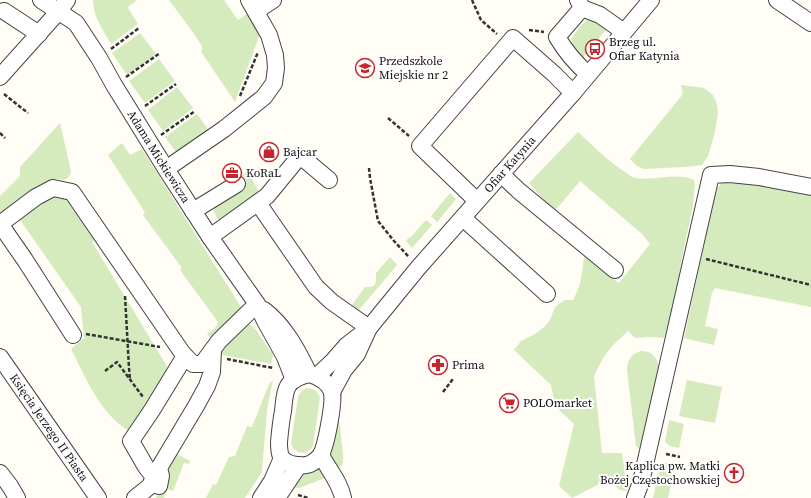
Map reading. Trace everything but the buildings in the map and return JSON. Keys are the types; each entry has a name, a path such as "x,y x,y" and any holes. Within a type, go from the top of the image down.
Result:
{"street":[{"name":"Adama Mickiewicza","path":"41,0 63,6 76,23 99,58 166,169 210,237 257,304 272,316 287,334 297,350 307,377"},
{"path":"166,169 224,129 264,97 274,83 276,68 275,56 267,30 253,6 273,0"},
{"name":"Ofiar Katynia","path":"282,458 278,449 278,442 288,385 307,377 333,361 347,345 369,328 418,268 572,93 651,0"},
{"path":"777,0 796,5 811,23"},
{"path":"588,74 575,62 557,37 580,4 624,32"},
{"path":"0,76 63,6"},
{"path":"4,11 39,34"},
{"path":"477,201 420,146 510,41 554,74 572,93"},
{"path":"210,237 267,196 299,157 304,159 329,180"},
{"path":"501,174 519,191 615,270"},
{"path":"635,498 641,482 711,175 730,174 759,177 811,187"},
{"path":"193,211 237,184"},
{"path":"71,333 25,260 0,224 36,197 53,188 72,192 183,354 193,364 202,364 213,353 219,341 257,304"},
{"path":"258,202 316,286 332,302 369,328"},
{"path":"462,218 546,294"},
{"name":"Ofiar Katynia","path":"332,392 344,370 357,354 369,328"},
{"path":"153,498 160,486 161,476 159,468 207,386 212,372 213,353"},
{"path":"135,498 150,486 154,477 131,441 152,410 183,354"},
{"name":"Księcia Jerzego II Piasta","path":"0,357 98,498"},
{"path":"261,498 272,481 282,458 286,461 299,465 309,464 321,455 325,446 332,405 332,392 326,383 307,377"},
{"path":"321,455 335,477 343,498"},
{"path":"277,498 299,465"},
{"path":"0,473 17,498"}],"path":[{"path":"472,0 481,20 510,41 519,29 548,32 557,37"},
{"path":"99,58 139,28"},
{"path":"240,96 267,30"},
{"path":"114,85 160,53"},
{"path":"133,114 176,84"},
{"path":"4,94 28,113"},
{"path":"150,143 195,111"},
{"path":"388,118 420,146"},
{"path":"0,133 5,138"},
{"path":"369,168 378,221 418,268"},
{"path":"692,255 811,285"},
{"path":"125,296 130,380"},
{"path":"71,333 127,342 183,354"},
{"path":"213,353 275,368"},
{"path":"105,371 117,362 152,410"},
{"path":"443,392 453,379"},
{"path":"666,454 680,457"},
{"path":"298,495 308,498"}],"green space":[{"path":"93,0 137,0 128,8 138,24 111,44 97,17 93,6"},
{"path":"169,0 224,0 238,20 251,11 260,34 235,102 202,53 202,46"},
{"path":"588,19 602,22 609,26 581,60 576,54 571,39 581,25"},
{"path":"140,33 156,54 127,75 112,53"},
{"path":"159,59 175,81 145,103 129,81"},
{"path":"681,85 704,88 713,95 717,104 718,114 715,132 708,156 702,165 644,169 637,166 630,159 683,94"},
{"path":"177,87 193,108 163,131 148,110"},
{"path":"197,114 210,132 178,155 165,137"},
{"path":"60,123 71,171 69,177 65,180 57,179 47,182 0,217 0,196 20,176 20,167"},
{"path":"578,132 619,168 633,177 643,179 681,177 694,180 695,185 693,205 674,303 664,338 635,338 628,331 612,346 603,358 594,376 602,453 622,453 627,491 620,490 607,480 572,498 559,486 574,424 555,406 551,385 514,350 521,341 535,334 544,327 550,320 555,307 565,300 573,300 580,284 584,256 619,283 650,244 642,234 580,181 554,212 529,183"},
{"path":"122,143 130,155 142,149 241,307 240,315 213,341 207,334 217,326 218,322 180,270 182,268 143,215 145,213 141,206 108,155"},
{"path":"248,171 261,196 222,225 213,211 219,200 228,189"},
{"path":"733,180 811,193 811,307 715,288 712,293 705,326 718,329 714,345 684,338 716,189 722,183"},
{"path":"450,193 456,199 437,222 431,216"},
{"path":"54,194 67,194 100,236 92,242 171,373 129,431 119,424 102,405 88,383 71,349 84,338 81,307 18,217"},
{"path":"426,220 432,225 412,248 406,241"},
{"path":"390,257 397,265 359,310 352,305 365,287 374,286 376,273"},
{"path":"248,322 256,330 273,355 271,364 217,354"},
{"path":"641,351 652,354 658,364 659,372 642,447 639,448 636,446 627,370 630,358"},
{"path":"273,380 267,410 262,472 245,498 206,498 213,484 216,485 229,457 235,456 247,426 252,427 269,384"},
{"path":"687,380 722,387 715,423 679,416"},
{"path":"306,388 315,390 320,398 313,446 305,453 298,452 293,448 291,443 298,397"},
{"path":"343,388 339,418 343,462 337,470 331,458 331,453 340,391"},
{"path":"669,420 684,424 679,448 670,446 665,442"},
{"path":"173,452 190,461 189,464 184,463 173,491 168,489 164,498 156,498 165,478 163,471"},
{"path":"663,463 675,465 668,498 653,498 660,467"},
{"path":"317,469 322,471 328,477 299,488 291,487 302,475"}],"place":[{"name":"Brzeg ul. Ofiar Katynia","path":"595,49"},
{"name":"Przedszkole Miejskie nr 2","path":"365,68"},
{"name":"Bajcar","path":"269,152"},
{"name":"KoRaL","path":"232,173"},
{"name":"Prima","path":"438,365"},
{"name":"POLOmarket","path":"509,403"},
{"name":"Kaplica pw. Matki Bożej Częstochowskiej","path":"734,473"}]}
